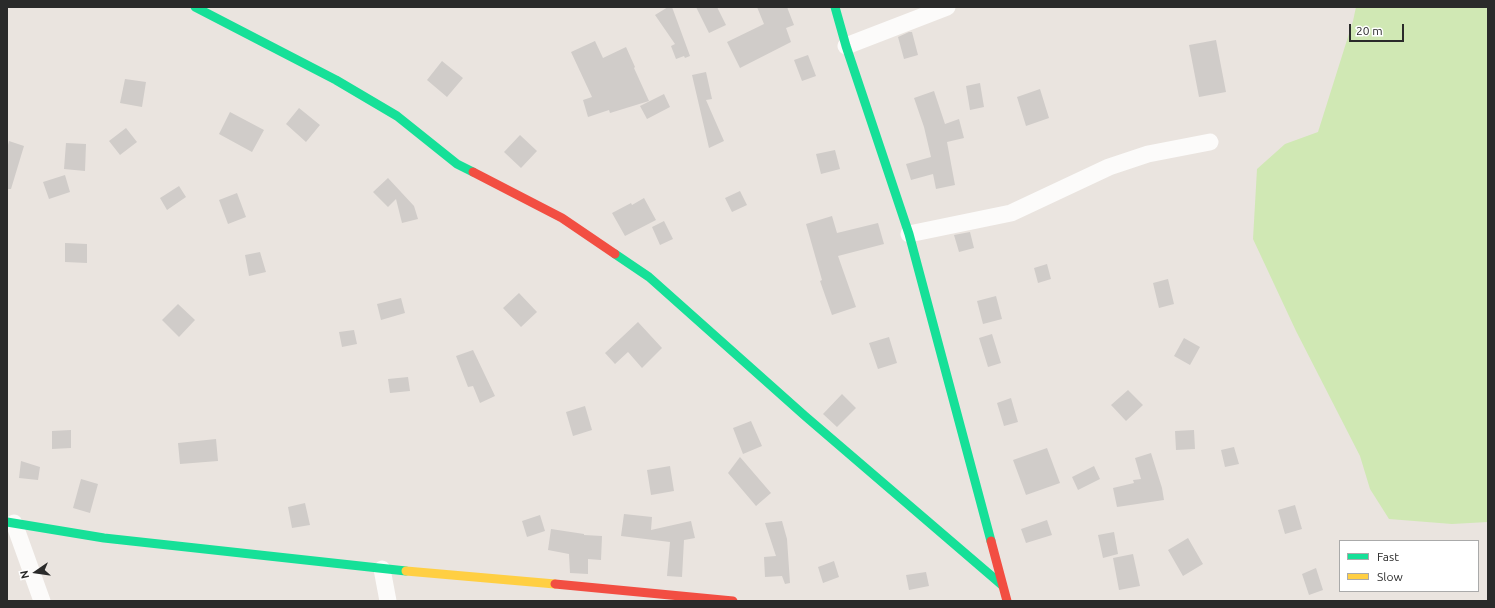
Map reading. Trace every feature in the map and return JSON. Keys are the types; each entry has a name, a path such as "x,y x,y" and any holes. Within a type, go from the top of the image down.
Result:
{"street":[{"path":"195,7 336,80 397,116 457,164 562,218 649,277 806,416 1002,585"},
{"path":"835,7 846,46 909,234 1007,601"},
{"path":"846,46 947,7"},
{"path":"909,234 1011,214 1109,167 1148,154 1210,142"},
{"path":"10,522 104,538 382,569 518,580 733,601"},
{"path":"10,522 42,601"},
{"path":"382,569 388,601"}],"green space":[{"path":"1356,7 1488,7 1488,522 1452,524 1389,519 1370,489 1360,456 1296,331 1253,239 1257,169 1285,144 1318,132 1353,21"}],"building":[{"path":"668,7 672,7 690,56 685,58 684,56 676,59 671,46 675,44 655,15"},
{"path":"696,7 717,7 726,25 709,33"},
{"path":"757,7 787,7 794,25 786,28 791,42 740,68 727,42 764,24"},
{"path":"912,32 918,55 904,59 898,37"},
{"path":"1216,40 1226,92 1199,97 1189,45"},
{"path":"595,41 603,58 626,47 649,101 610,113 609,110 588,117 583,100 592,97 571,52"},
{"path":"808,55 816,76 802,81 794,60"},
{"path":"442,61 463,78 447,97 427,80"},
{"path":"706,72 712,99 706,100 724,141 709,148 692,75"},
{"path":"125,79 146,82 142,107 120,103"},
{"path":"980,83 984,107 970,110 966,86"},
{"path":"1040,89 1049,118 1026,126 1017,97"},
{"path":"934,91 945,124 959,119 964,138 947,142 955,185 936,189 933,174 911,180 906,164 931,157 924,127 914,98"},
{"path":"664,94 670,107 647,119 640,106"},
{"path":"299,108 320,125 306,142 286,124"},
{"path":"230,112 264,130 252,152 219,134"},
{"path":"126,128 137,142 120,155 109,141"},
{"path":"520,135 537,151 521,168 504,152"},
{"path":"9,141 24,146 11,189 7,189 7,149"},
{"path":"66,143 86,144 85,171 64,169"},
{"path":"835,150 840,169 821,174 816,154"},
{"path":"65,175 70,192 49,199 43,182"},
{"path":"388,178 414,206 418,219 402,223 396,199 388,207 373,192"},
{"path":"179,186 186,197 167,210 160,198"},
{"path":"740,191 747,205 732,212 725,198"},
{"path":"237,193 246,217 228,224 219,200"},
{"path":"644,198 656,220 625,236 612,213 631,203 632,205"},
{"path":"832,216 837,233 878,223 884,244 838,256 856,307 832,315 820,281 822,280 806,224"},
{"path":"664,221 673,239 660,245 652,227"},
{"path":"970,232 974,248 959,252 954,235"},
{"path":"65,243 87,244 87,263 65,262"},
{"path":"260,252 266,272 249,276 245,255"},
{"path":"1047,264 1051,279 1038,283 1034,268"},
{"path":"1168,279 1174,304 1159,308 1153,283"},
{"path":"519,293 537,312 521,327 503,308"},
{"path":"996,296 1002,319 983,324 977,301"},
{"path":"401,298 405,313 381,320 377,304"},
{"path":"178,304 195,320 179,337 162,320"},
{"path":"638,322 662,348 642,368 628,352 615,364 605,353"},
{"path":"354,330 357,344 342,347 339,332"},
{"path":"992,334 1001,363 988,367 979,338"},
{"path":"889,337 897,363 878,369 869,343"},
{"path":"1184,338 1200,347 1190,365 1174,356"},
{"path":"473,350 495,396 480,403 473,386 468,387 456,356"},
{"path":"408,377 410,391 390,393 388,379"},
{"path":"1128,390 1143,405 1126,421 1111,405"},
{"path":"842,394 856,408 837,427 823,414"},
{"path":"1011,398 1018,422 1004,426 997,403"},
{"path":"585,406 592,430 573,436 566,412"},
{"path":"751,421 762,446 743,454 733,428"},
{"path":"71,430 71,448 52,449 52,431"},
{"path":"1194,430 1195,449 1176,450 1175,431"},
{"path":"216,439 218,461 180,464 178,443"},
{"path":"1234,447 1239,464 1225,467 1221,450"},
{"path":"1047,448 1060,483 1026,495 1013,460"},
{"path":"1151,453 1162,488 1164,500 1117,507 1113,488 1134,483 1133,480 1141,479 1135,458"},
{"path":"740,457 771,493 756,506 728,473"},
{"path":"21,461 40,467 38,480 19,478"},
{"path":"670,466 674,491 651,495 647,470"},
{"path":"1094,466 1100,479 1078,490 1072,477"},
{"path":"81,479 98,484 90,513 73,508"},
{"path":"305,503 310,525 292,528 288,507"},
{"path":"1295,505 1302,529 1285,534 1278,510"},
{"path":"624,514 652,517 651,530 691,521 695,538 684,540 682,577 667,576 670,542 621,536"},
{"path":"540,515 545,531 527,537 522,521"},
{"path":"1047,520 1052,535 1026,543 1021,529"},
{"path":"782,521 787,539 790,583 785,584 782,576 765,577 764,557 776,556 765,523"},
{"path":"551,529 584,535 602,536 601,560 588,559 588,574 570,573 569,554 548,550"},
{"path":"1114,532 1118,554 1103,558 1098,535"},
{"path":"1188,538 1203,564 1183,576 1168,550"},
{"path":"1133,554 1140,586 1119,590 1113,558"},
{"path":"834,561 839,577 823,583 818,567"},
{"path":"1316,568 1323,590 1309,595 1302,574"},
{"path":"926,572 929,586 909,590 906,575"}],"traffic: fast":[{"path":"195,7 336,80 397,116 457,164 473,172"},
{"path":"835,7 846,46 909,234 991,541"},
{"path":"615,254 649,277 805,416 1002,585"},
{"path":"7,522 104,538 406,571"}],"traffic: slow":[{"path":"406,571 555,584"}],"traffic: jam":[{"path":"473,172 562,218 615,254"},
{"path":"991,541 1007,601"},
{"path":"555,584 733,601"}]}
